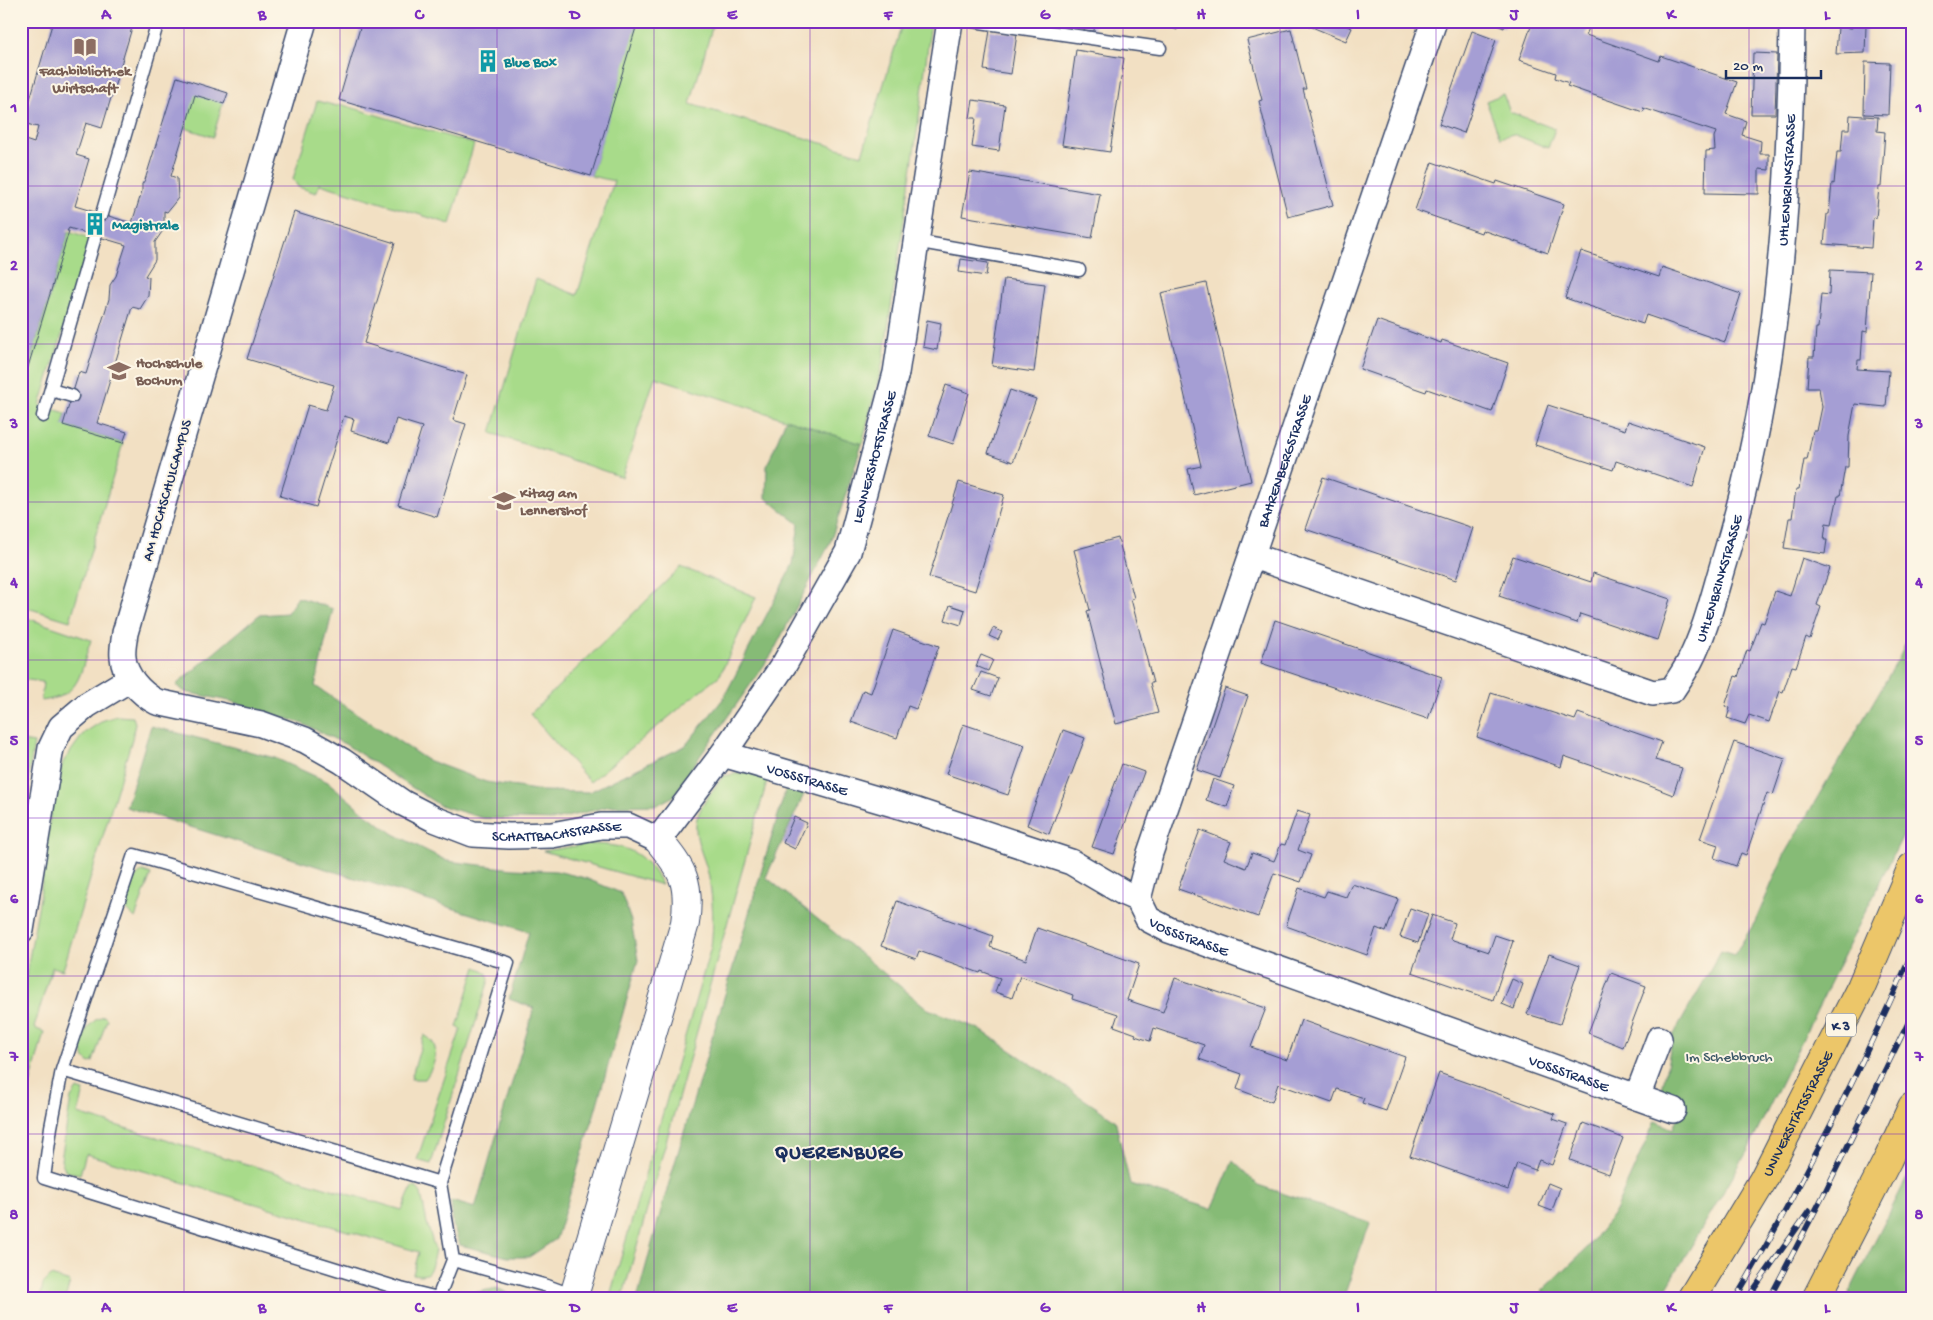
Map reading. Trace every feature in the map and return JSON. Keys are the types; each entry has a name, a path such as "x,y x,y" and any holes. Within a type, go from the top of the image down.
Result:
{"highway":[{"name":"UNIVERSITÄTSSTRASSE","path":"1691,1299 1772,1162 1860,987 1912,867"},
{"path":"1816,1299 1888,1159 1912,1107"}],"street":[{"name":"AM HOCHSCHULCAMPUS","path":"130,679 122,658 125,633 304,21"},
{"name":"LENNERSHOFSTRASSE","path":"658,840 723,754 785,663 848,552 896,374 950,21"},
{"name":"BAHRENBERGSTRASSE","path":"1138,899 1150,854 1434,21"},
{"name":"UHLENBRINKSTRASSE","path":"1253,556 1653,693 1672,690 1690,661 1704,624 1737,518 1756,430 1767,365 1783,237 1792,21"},
{"name":"SCHATTBACHSTRASSE","path":"130,679 148,698 157,702 261,724 305,740 342,761 403,803 434,819 473,834 510,836 552,835 601,826 628,826 658,840 676,861 686,882 688,901 685,923 574,1298"},
{"path":"21,930 51,748 61,727 88,705 130,679"},
{"name":"VOSSSTRASSE","path":"723,754 917,811 1071,862 1138,899 1148,919 1169,930 1673,1110"},
{"path":"1637,1097 1659,1039"}],"lane":[{"path":"102,214 158,21"},
{"path":"973,21 1160,48"},
{"path":"43,416 95,237"},
{"path":"915,241 1079,270"},
{"path":"51,390 72,396"},
{"path":"134,855 508,963 440,1183 453,1260 438,1298 44,1178 62,1070 134,855"},
{"path":"62,1070 440,1183"},
{"path":"453,1260 547,1286 574,1298"}],"green space":[{"path":"637,21 714,21 690,104 862,155 903,21 931,21 918,125 883,361 862,444 655,377 622,477 491,433 536,279 577,295 614,181 591,176"},
{"path":"189,91 223,102 213,137 179,126"},
{"path":"1503,94 1510,112 1555,129 1548,148 1513,134 1500,138 1486,101"},
{"path":"317,101 337,106 340,104 474,144 450,224 320,184 316,193 298,187 293,179"},
{"path":"69,231 92,239 40,405 66,413 63,425 123,443 70,621 21,606 21,392"},
{"path":"786,419 862,444 830,543 772,654 674,796 657,805 610,806 555,820 483,818 439,805 345,744 301,723 234,702 185,692 176,685 259,615 287,613 298,597 333,609 315,686 427,760 486,782 542,791 589,792 685,746 723,699 793,564 799,524 766,498 767,466"},
{"path":"681,567 756,597 720,675 590,782 530,714"},
{"path":"21,616 91,640 77,681 64,694 41,701 43,682 21,679"},
{"name":"Im Schebbruch","path":"1912,630 1912,817 1747,1152 1660,1299 1534,1299 1587,1248 1615,1211 1655,1121 1673,1129 1684,1099 1662,1090 1673,1036 1721,951 1734,955 1755,922 1785,853 1899,658"},
{"path":"117,716 133,717 135,723 132,739 63,970 52,967 34,1028 44,1032 29,1089 21,1088 21,1004 40,897 51,807 63,762 84,733 104,720"},
{"path":"151,726 275,758 328,782 367,815 394,834 447,861 513,869 556,871 585,878 621,893 631,921 638,960 590,1129 556,1239 529,1257 508,1257 460,1245 453,1225 451,1201 475,1208 534,1008 509,999 529,932 126,807"},
{"path":"21,741 34,743 27,786 21,785"},
{"path":"747,772 768,778 622,1299 609,1299 711,947 713,921 711,896 709,878 696,833 697,818 705,802 723,776"},
{"path":"787,785 805,792 766,877 928,1009 979,1029 1115,1120 1130,1184 1212,1209 1233,1161 1258,1185 1370,1223 1343,1299 637,1299 663,1203"},
{"path":"589,844 614,846 633,852 648,864 662,885 543,851"},
{"path":"143,871 151,874 135,918 126,909 127,898 132,883"},
{"path":"476,967 486,973 489,980 431,1164 417,1160 461,1029 457,1027"},
{"path":"104,1016 107,1019 93,1062 90,1063 82,1051 83,1037 91,1024"},
{"path":"424,1035 434,1044 434,1062 425,1079 411,1079"},
{"path":"77,1089 84,1091 78,1114 402,1210 412,1187 417,1188 421,1193 435,1250 431,1268 427,1274 413,1274 419,1252 86,1154 80,1174 66,1172 61,1160 71,1098"},
{"path":"1912,1168 1912,1299 1846,1299"},
{"path":"51,1276 70,1282 65,1299 40,1299 43,1284"},
{"path":"497,1288 519,1299 466,1299 473,1293"}],"building":[{"path":"53,21 134,21 102,128 86,123 76,155 89,159 75,206 132,223 142,191 142,184 145,180 177,77 228,93 224,104 195,95 171,176 177,178 178,198 167,212 164,211 164,229 155,242 155,260 145,276 149,277 148,296 140,309 132,307 97,423 127,432 123,443 63,425 79,372 86,374 109,299 110,285 116,276 126,245 69,228 21,390 21,142 22,139 34,143 38,127 23,123"},
{"name":"Blue Box","path":"362,21 638,21 591,176 339,100"},
{"path":"1085,21 1095,21 1094,31 1084,30"},
{"path":"1166,21 1180,21 1177,30 1165,25"},
{"path":"1309,21 1335,21 1352,28 1346,41 1307,25"},
{"path":"1486,21 1506,21 1504,28"},
{"path":"1533,21 1577,21 1590,26 1586,35 1659,61 1661,56 1737,82 1726,114 1746,121 1742,135 1761,141 1760,154 1769,154 1769,170 1759,169 1759,194 1705,193 1706,151 1715,150 1714,137 1716,132 1643,108 1645,109 1643,112 1567,86 1569,83 1555,78 1556,73 1519,60"},
{"path":"1852,25 1866,26 1865,53 1836,54 1838,27 1852,28"},
{"path":"1291,29 1306,89 1303,89 1333,205 1288,217 1259,101 1262,100 1247,40"},
{"path":"990,30 1017,34 1011,74 984,70"},
{"path":"1472,31 1496,40 1464,133 1439,124"},
{"path":"1076,50 1124,58 1110,152 1062,145"},
{"path":"1753,53 1777,54 1775,114 1751,114"},
{"path":"1865,62 1890,63 1888,115 1864,114"},
{"path":"973,100 1005,105 999,151 972,147 976,118 970,118"},
{"path":"1850,115 1878,117 1877,131 1885,132 1881,187 1879,187 1876,218 1873,217 1871,248 1824,244 1832,183 1834,184 1837,152 1841,152 1843,129 1849,129"},
{"path":"1432,162 1496,184 1497,181 1564,204 1548,253 1482,230 1481,233 1415,210"},
{"path":"970,172 1100,194 1092,238 962,216"},
{"path":"294,212 395,243 364,343 467,375 453,420 466,424 437,517 398,505 422,427 396,419 389,443 351,431 354,419 344,416 316,507 280,496 308,405 326,410 334,385 247,359"},
{"path":"1581,251 1659,277 1662,267 1741,294 1725,342 1646,315 1643,324 1565,298"},
{"path":"961,259 988,263 986,276 959,272"},
{"path":"1830,270 1871,272 1867,332 1863,331 1861,360 1858,360 1857,369 1889,371 1886,407 1855,404 1849,436 1848,467 1845,467 1840,496 1838,496 1832,524 1826,523 1824,540 1827,540 1825,554 1784,548 1789,518 1792,518 1796,489 1799,489 1804,460 1807,460 1813,431 1817,431 1822,407 1819,388 1807,388 1809,357 1814,357 1821,294 1829,295"},
{"path":"1004,279 1045,284 1034,372 992,366"},
{"path":"1206,283 1251,481 1194,495 1188,469 1201,466 1161,293"},
{"path":"927,320 941,323 937,350 923,347"},
{"path":"1377,320 1441,343 1442,340 1508,363 1492,412 1427,389 1426,392 1360,369"},
{"path":"946,385 969,393 953,444 929,436"},
{"path":"1010,390 1036,399 1013,462 988,453"},
{"path":"1548,405 1625,430 1628,421 1705,447 1693,487 1616,461 1613,470 1535,445"},
{"path":"1323,477 1473,528 1456,580 1305,529"},
{"path":"959,482 1004,495 975,591 929,577"},
{"path":"1118,538 1134,598 1131,599 1153,683 1150,683 1158,713 1116,724 1087,611 1090,610 1074,550"},
{"path":"1513,556 1591,582 1593,573 1670,599 1657,640 1580,614 1577,623 1499,596"},
{"path":"1802,558 1830,568 1817,605 1821,607 1810,639 1806,637 1796,667 1792,666 1783,692 1780,691 1769,722 1749,715 1745,724 1727,718 1730,708 1725,706 1735,676 1738,677 1747,650 1750,651 1761,622 1764,623 1775,591 1790,596"},
{"path":"950,605 965,610 961,625 945,620"},
{"path":"1275,620 1442,677 1428,719 1261,663"},
{"path":"993,628 1002,632 998,640 989,636"},
{"path":"893,630 939,646 916,709 908,706 897,738 851,722 863,690 871,693"},
{"path":"981,655 993,660 988,671 976,666"},
{"path":"981,672 998,678 991,696 973,690"},
{"path":"1225,688 1248,696 1220,778 1197,770"},
{"path":"1491,693 1575,720 1578,713 1662,742 1655,760 1682,768 1673,795 1564,756 1561,767 1477,737"},
{"path":"963,724 1025,745 1008,795 946,774"},
{"path":"1063,730 1085,738 1049,834 1027,825"},
{"path":"1734,742 1785,759 1773,795 1767,793 1746,855 1741,853 1736,866 1714,858 1718,845 1700,839"},
{"path":"1122,764 1144,772 1114,854 1092,847"},
{"path":"1213,779 1234,786 1227,807 1206,800"},
{"path":"1297,811 1310,815 1298,850 1311,855 1301,882 1274,873 1258,917 1178,889 1200,830 1231,842 1224,859 1246,868 1252,853 1274,861 1281,844 1285,845"},
{"path":"794,817 807,823 795,849 783,843"},
{"path":"1352,884 1398,899 1386,932 1376,928 1367,955 1286,926 1299,888 1324,897 1327,891 1346,897"},
{"path":"897,901 993,936 990,947 1026,960 1037,928 1139,964 1127,1000 1163,1012 1175,978 1266,1008 1251,1047 1287,1060 1301,1020 1405,1057 1386,1111 1362,1103 1364,1098 1337,1089 1332,1103 1278,1084 1272,1102 1237,1089 1242,1074 1199,1059 1204,1045 1154,1028 1150,1041 1135,1036 1136,1034 1114,1026 1118,1014 1072,999 1073,995 1020,976 1012,998 995,992 1000,978 981,971 980,973 919,951 916,959 881,946"},
{"path":"1410,908 1428,914 1418,943 1400,937"},
{"path":"1432,915 1455,923 1450,939 1489,952 1495,935 1513,941 1493,1000 1412,972"},
{"path":"1549,954 1580,965 1560,1024 1527,1014"},
{"path":"1611,973 1646,986 1623,1047 1588,1033"},
{"path":"1512,979 1523,984 1514,1009 1502,1004"},
{"path":"1439,1073 1555,1114 1553,1119 1567,1124 1552,1165 1539,1160 1535,1170 1517,1163 1508,1190 1410,1156"},
{"path":"1583,1123 1623,1138 1609,1174 1570,1160"},
{"path":"1548,1183 1560,1188 1552,1211 1539,1206"}],"railway":[{"path":"1735,1299 1829,1129 1912,953"},
{"path":"1769,1299 1823,1196 1912,1015"},
{"path":"1747,1299 1809,1211"}],"place":[{"name":"Fachbibliothek Wirtschaft","path":"85,47"},
{"name":"Blue Box","path":"488,61"},
{"name":"Magistrale","path":"95,224"},
{"name":"Hochschule Bochum","path":"119,371"},
{"name":"Kitag am Lennershof","path":"504,501"}],"district":[{"name":"QUERENBURG","path":"839,1151"}]}
